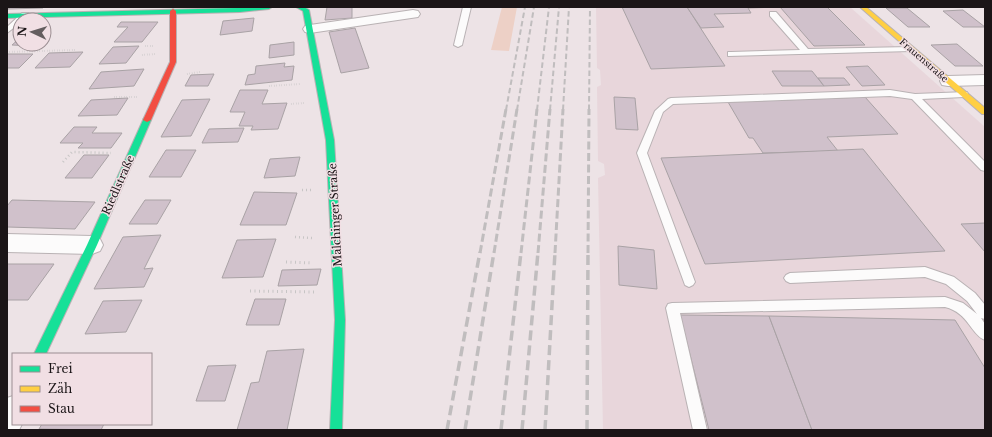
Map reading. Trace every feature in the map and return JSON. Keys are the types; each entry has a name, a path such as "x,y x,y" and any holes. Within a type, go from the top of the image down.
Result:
{"street":[{"path":"52,14 165,10 240,10 269,7"},
{"name":"Malchinger Straße","path":"299,7 306,10 330,140 340,320 336,430"},
{"name":"Frauenstraße","path":"863,7 985,112"},
{"name":"Riedlstraße","path":"40,353 92,245 173,62 165,10"},
{"path":"310,29 413,14"},
{"path":"948,81 985,80"},
{"path":"7,243 92,245"},
{"path":"7,423 12,412"}],"lane":[{"path":"458,45 467,7"},
{"path":"773,14 806,52"},
{"path":"731,54 911,49"},
{"path":"689,282 642,154 659,111 671,101 890,93 915,97 964,94"},
{"path":"915,97 985,168"},
{"path":"790,278 925,272 950,280 971,297 985,314"},
{"path":"700,430 672,308 945,302 956,304 968,312 985,334"}],"path":[{"path":"7,52 76,50"},
{"path":"269,86 320,82"},
{"path":"63,162 72,152 132,154"},
{"path":"286,262 337,263"},
{"path":"250,291 339,293"}],"shaded area":[{"path":"502,7 517,7 509,51 491,50"},
{"path":"596,7 850,7 985,127 985,430 603,430 598,178 605,175 604,164 598,161 597,87 601,85 600,70 597,68"}],"building":[{"path":"11,7 44,7 8,9"},
{"path":"327,7 352,7 352,18 325,20"},
{"path":"622,7 687,7 725,66 651,69"},
{"path":"687,7 780,7 748,8 751,13 714,14 724,27 701,28"},
{"path":"780,7 827,7 865,45 814,46"},
{"path":"886,8 907,8 930,27 908,27"},
{"path":"963,10 985,27 963,27 943,11"},
{"path":"254,18 252,31 220,35 223,21"},
{"path":"121,22 158,22 142,42 114,42 128,27 117,27"},
{"path":"355,28 369,68 341,73 329,32"},
{"path":"294,42 294,55 269,58 270,45"},
{"path":"957,44 983,66 955,66 931,45"},
{"path":"139,46 126,63 99,64 113,47"},
{"path":"83,52 70,67 35,68 49,53"},
{"path":"7,54 33,54 19,68 7,68"},
{"path":"285,63 284,67 294,66 292,80 245,85 248,75 255,74 256,66"},
{"path":"868,66 885,85 862,86 846,67"},
{"path":"144,69 134,86 89,89 101,72"},
{"path":"772,71 812,71 824,86 782,86"},
{"path":"214,74 208,86 185,86 191,75"},
{"path":"818,78 844,78 850,85 824,86"},
{"path":"240,90 268,90 262,104 287,103 278,129 251,130 253,126 239,126 245,112 230,112"},
{"path":"614,97 635,98 638,130 616,129"},
{"path":"865,97 898,134 827,137 838,151 763,153 753,138 749,138 728,102"},
{"path":"128,98 117,115 78,116 91,100"},
{"path":"210,99 191,136 161,137 182,100"},
{"path":"74,127 97,127 92,133 122,133 111,148 78,148 83,143 60,143"},
{"path":"244,128 238,142 202,143 209,129"},
{"path":"863,149 945,251 705,264 661,158"},
{"path":"166,150 196,150 181,177 149,177"},
{"path":"84,155 109,155 92,178 65,178"},
{"path":"300,157 295,176 264,178 270,159"},
{"path":"254,192 297,193 286,225 240,225"},
{"path":"12,200 95,202 75,229 7,227 7,206"},
{"path":"145,200 171,200 157,224 129,224"},
{"path":"985,223 985,252 961,224"},
{"path":"161,235 144,269 153,268 144,287 94,289 123,237"},
{"path":"276,239 263,277 222,278 237,240"},
{"path":"618,246 654,250 657,289 619,285"},
{"path":"7,264 54,264 28,300 7,300"},
{"path":"321,269 317,285 278,286 282,270"},
{"path":"255,299 286,299 279,325 246,325"},
{"path":"142,300 126,332 85,334 103,301"},
{"path":"680,315 769,316 812,430 709,430"},
{"path":"769,316 955,320 985,368 985,430 812,430"},
{"path":"304,349 287,430 237,430 251,383 259,382 267,351"},
{"path":"236,365 225,401 196,401 208,366"},
{"path":"41,425 104,425 101,430 39,429"}],"railway":[{"path":"506,110 525,7"},
{"path":"517,110 534,7"},
{"path":"537,110 549,7"},
{"path":"550,110 559,7"},
{"path":"563,110 569,7"},
{"path":"589,110 590,7"},
{"path":"480,253 506,109"},
{"path":"494,253 517,109"},
{"path":"521,253 537,109"},
{"path":"538,253 550,109"},
{"path":"555,253 563,109"},
{"path":"588,253 589,109"},
{"path":"447,430 480,252"},
{"path":"465,430 494,252"},
{"path":"501,430 521,252"},
{"path":"522,430 538,252"},
{"path":"545,430 555,252"},
{"path":"587,430 588,252"}],"traffic: fast":[{"path":"7,16 240,10 269,7"},
{"path":"299,7 306,10 330,140 340,320 336,430"},
{"path":"40,353 92,245 147,120"}],"traffic: slow":[{"path":"863,7 985,112"}],"traffic: jam":[{"path":"147,120 173,62 173,11"}]}
